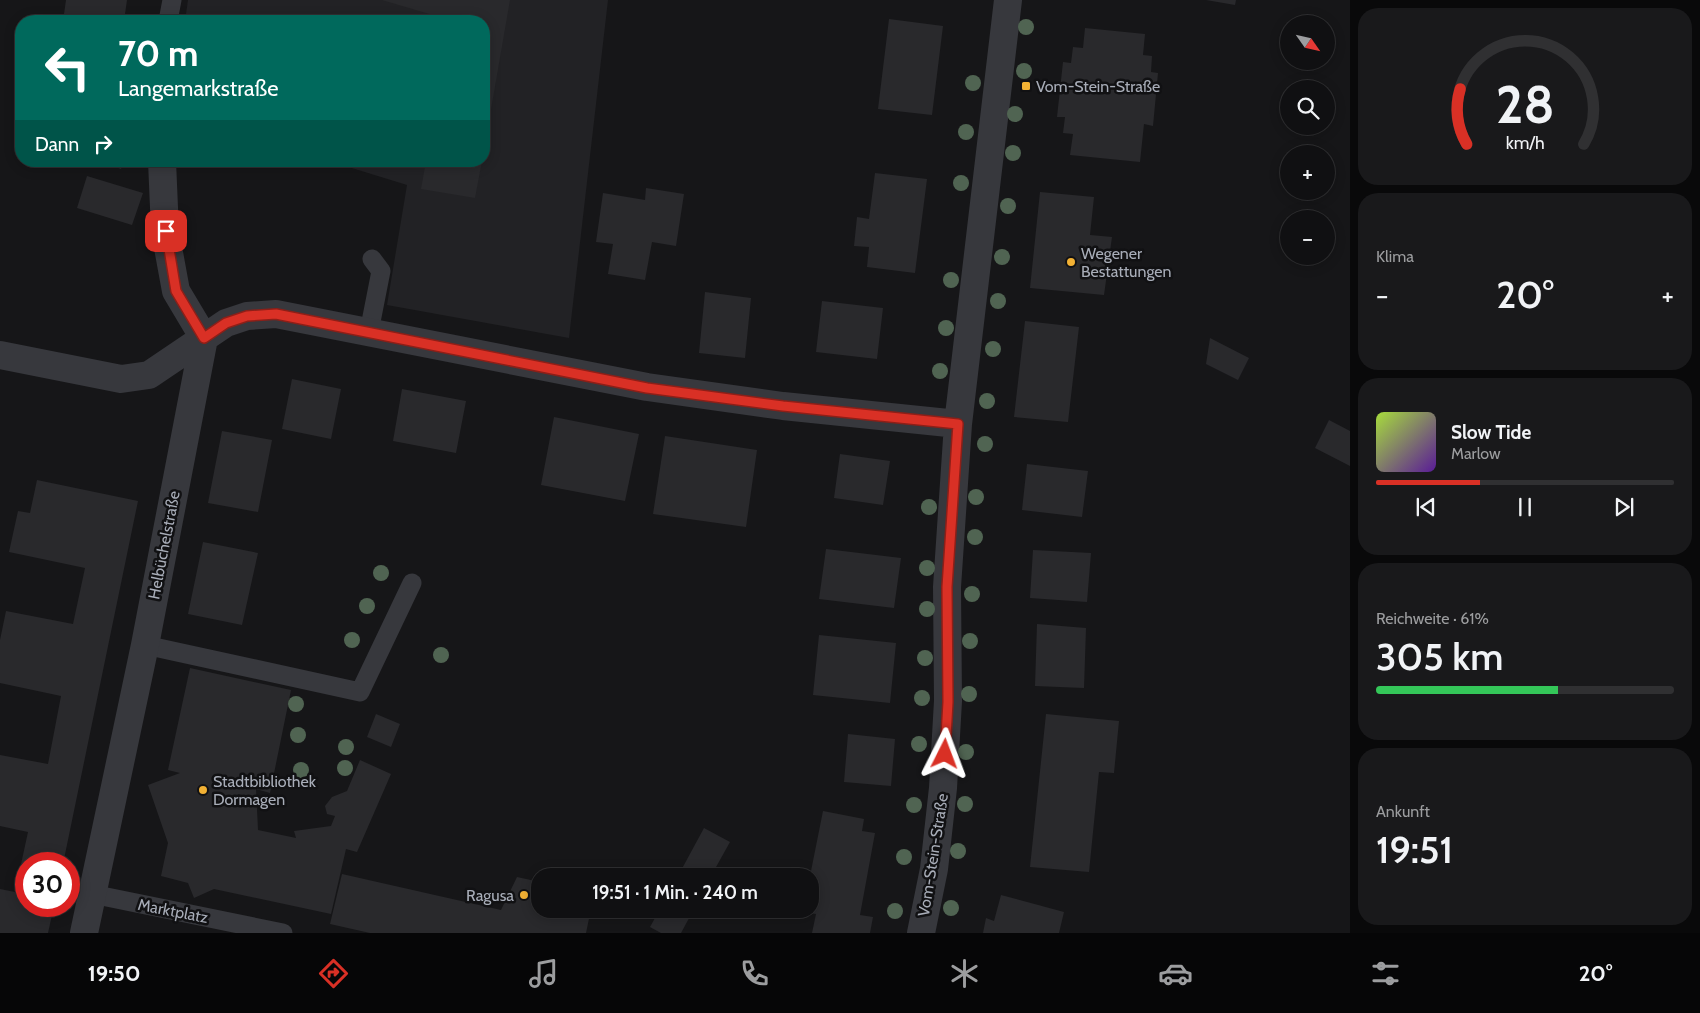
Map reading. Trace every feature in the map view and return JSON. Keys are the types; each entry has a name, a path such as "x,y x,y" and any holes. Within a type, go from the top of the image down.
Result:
{"street":[{"name":"Vom-Stein-Straße","path":"921,933 934,869 944,788 948,702 947,587 958,424 1008,0"},
{"path":"162,167 166,231 176,291 204,338"},
{"path":"0,355 121,379 149,375 226,323 247,316 276,314 647,388 783,406 958,424"},
{"name":"Helbüchelstraße","path":"84,933 145,645 204,338"}],"lane":[{"path":"169,15 172,0"},
{"path":"369,332 381,271 372,259"},
{"path":"145,645 360,692 412,583"},
{"name":"Marktplatz","path":"92,894 283,933"}],"shaded area":[{"path":"188,0 608,0 569,338 387,305 407,185 348,167 490,167 490,15 186,15"}],"building":[{"path":"66,0 127,0 125,15 64,15"},
{"path":"382,0 510,0 490,115 490,15 433,15"},
{"path":"1206,0 1236,0 1235,5"},
{"path":"889,19 943,26 932,115 878,109"},
{"path":"1085,28 1145,34 1143,55 1152,56 1151,72 1158,73 1153,126 1144,124 1140,162 1070,155 1073,134 1063,133 1065,117 1057,117 1063,62 1071,63 1073,47 1083,48"},
{"path":"425,167 481,167 475,198 421,189"},
{"path":"875,173 927,179 915,273 867,267 869,247 854,246 857,217 869,219"},
{"path":"87,176 143,193 132,225 77,208"},
{"path":"646,188 684,194 676,246 652,242 645,280 608,274 613,244 596,242 603,193 645,200"},
{"name":"Wegener Bestattungen","path":"1040,192 1094,197 1090,235 1112,237 1104,295 1030,288"},
{"path":"705,292 751,298 745,358 699,353"},
{"path":"822,301 883,308 877,359 816,352"},
{"path":"1025,321 1079,327 1068,422 1014,417"},
{"path":"1210,338 1249,358 1238,380 1206,364"},
{"path":"292,379 341,389 331,439 282,429"},
{"path":"402,389 466,401 456,453 393,441"},
{"path":"554,417 639,434 625,501 541,485"},
{"path":"1329,420 1350,431 1350,466 1315,448"},
{"path":"222,431 272,440 258,512 208,503"},
{"path":"665,436 757,450 746,527 653,514"},
{"path":"840,454 890,461 883,505 834,498"},
{"path":"1027,464 1088,471 1082,517 1022,510"},
{"path":"37,480 138,501 65,852 24,852 28,832 0,826 0,755 48,764 61,696 0,683 0,640 6,611 73,624 85,568 9,552 18,511 30,513"},
{"path":"203,542 258,553 242,625 188,614"},
{"path":"826,549 901,558 894,608 819,599"},
{"path":"1033,550 1091,553 1087,602 1030,598"},
{"path":"1037,624 1086,628 1084,688 1035,686"},
{"path":"819,635 896,643 890,703 813,695"},
{"name":"Stadtbibliothek Dormagen","path":"190,668 291,690 270,793 256,789 258,830 296,838 294,831 331,826 335,816 327,814 325,806 332,797 347,791 360,760 391,774 357,852 346,849 331,914 214,889 194,898 188,883 161,876 168,843 148,785 180,773 168,770"},
{"path":"376,714 400,724 391,747 367,737"},
{"path":"1046,714 1119,721 1114,773 1099,772 1089,872 1030,867"},
{"path":"848,734 895,739 891,786 844,782"},
{"path":"823,811 864,819 862,831 875,833 860,915 873,917 870,933 812,933 815,918 819,918 819,868 812,868"},
{"path":"704,828 730,842 715,868 682,868"},
{"path":"342,874 501,910 517,877 531,880 531,918 589,918 586,933 370,933 330,924"},
{"path":"0,889 15,892 15,917 52,917 48,933 0,933"},
{"path":"1001,895 1064,912 1059,933 983,933 986,918 994,921"},
{"path":"655,918 689,918 681,933 661,933 650,927"}],"place":[{"name":"Vom-Stein-Straße","path":"1026,86"},
{"name":"Wegener Bestattungen","path":"1071,262"},
{"name":"Stadtbibliothek Dormagen","path":"203,790"},
{"name":"Ragusa","path":"524,895"}],"route":[{"path":"166,231 176,291 204,338 226,323 247,316 276,314 647,388 783,406 958,424 947,587 948,702 945,754"}]}
